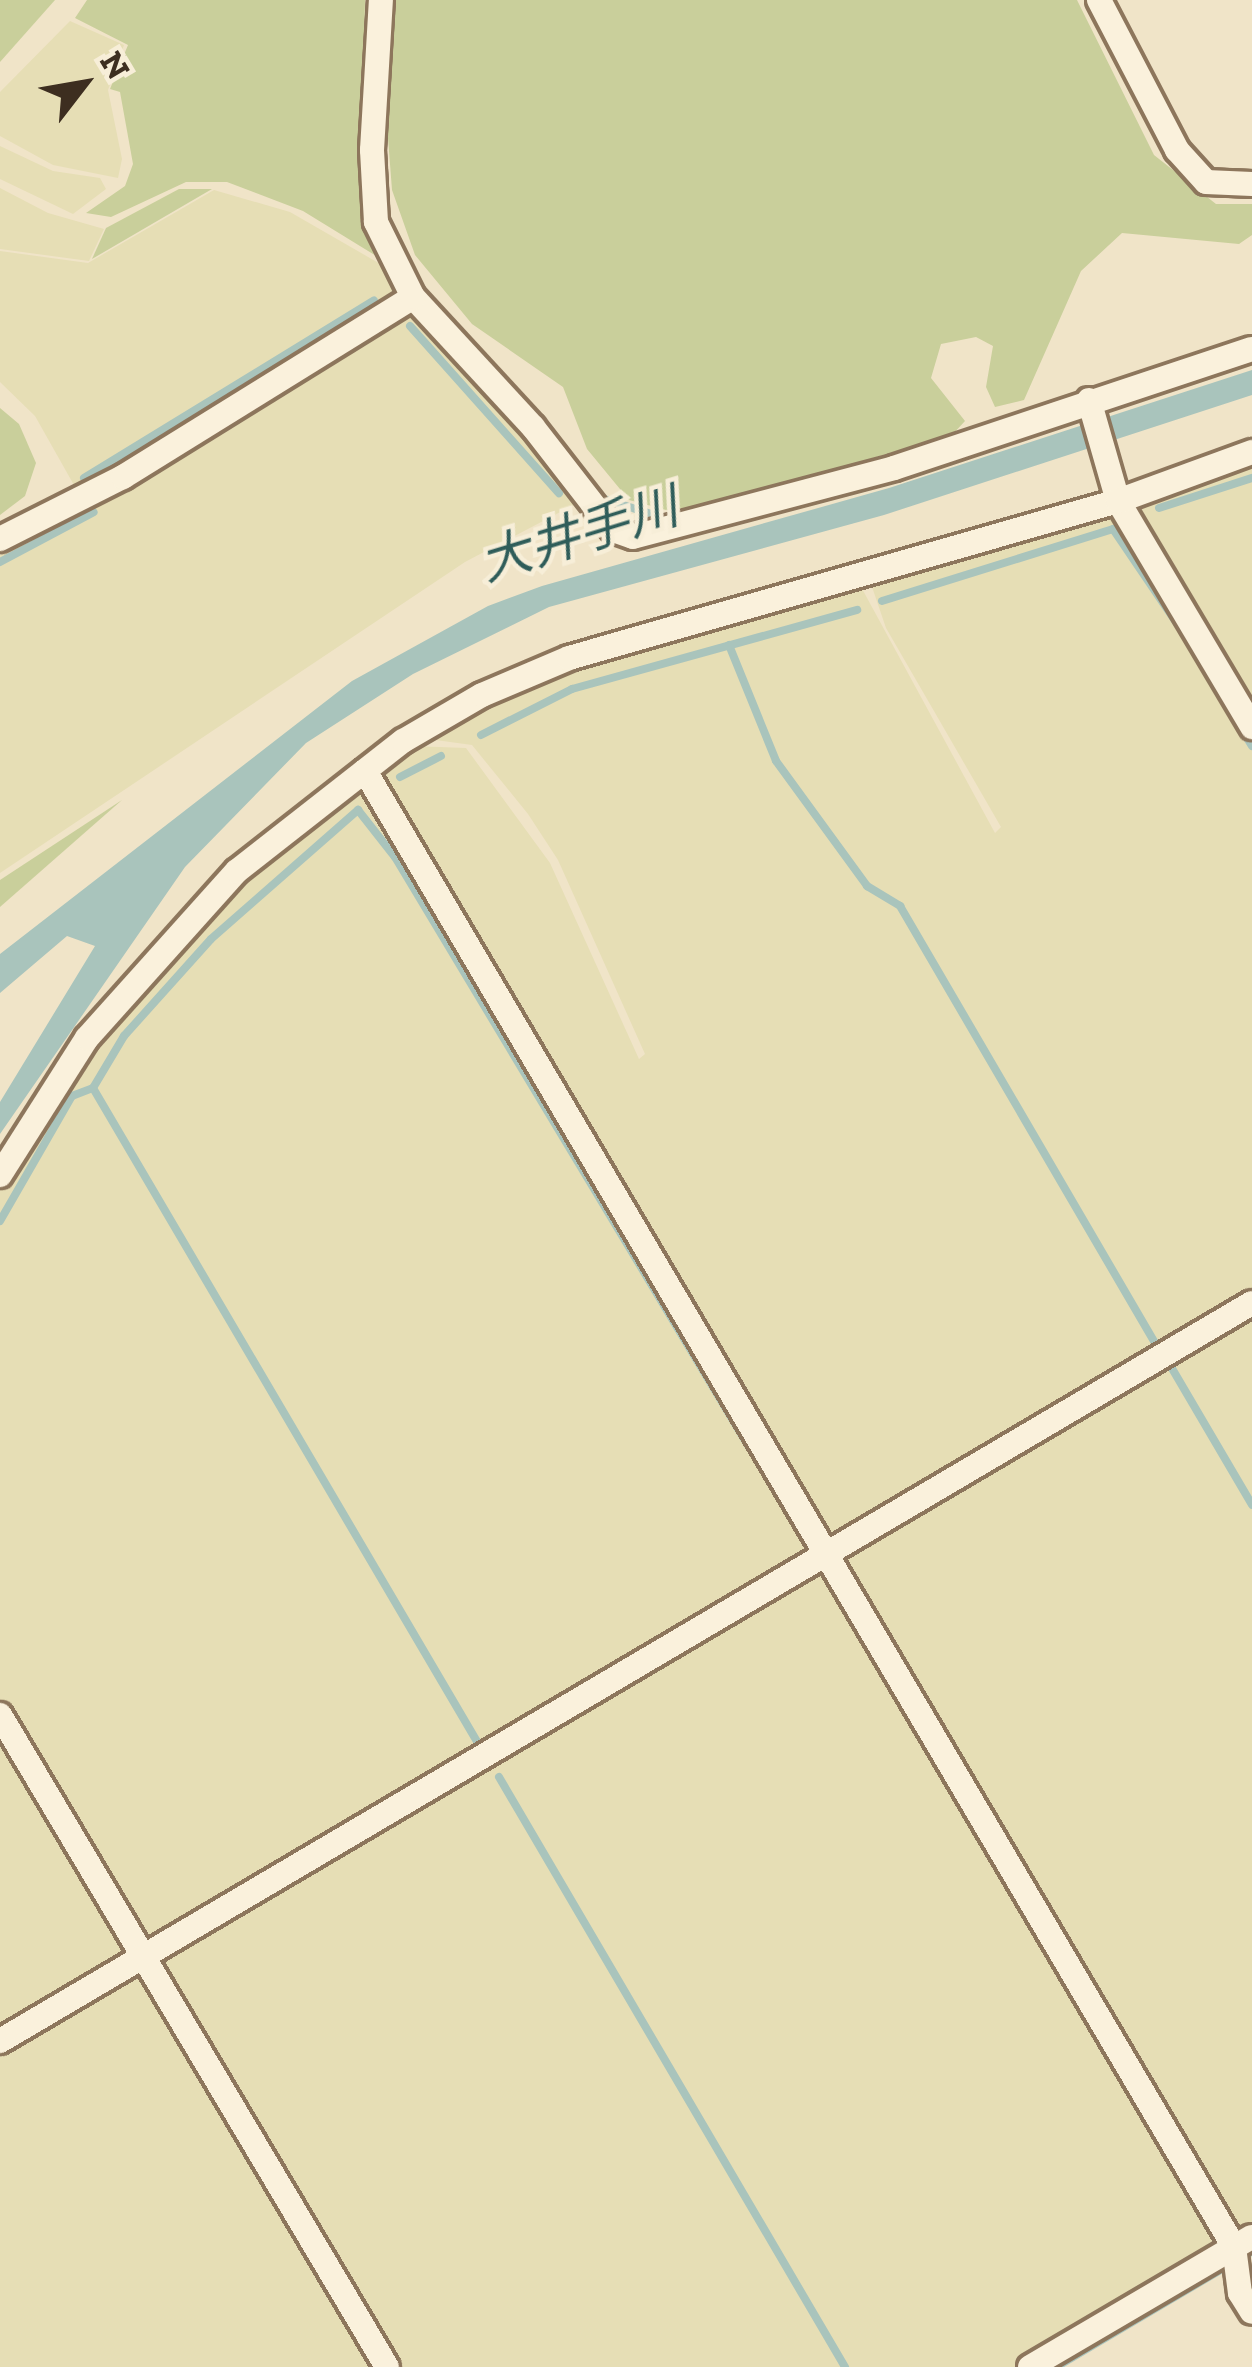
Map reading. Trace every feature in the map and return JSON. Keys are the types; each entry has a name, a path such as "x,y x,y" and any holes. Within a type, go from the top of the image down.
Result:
{"street":[{"path":"381,0 372,150 376,222 413,297 621,536 751,511 1252,349"},
{"path":"1099,0 1177,150 1206,182 1252,184"},
{"path":"0,539 123,477 413,297"},
{"path":"1089,400 1118,501 1252,727"},
{"path":"0,1175 60,1077 150,961 237,871 365,771 482,695 568,658 1118,501 1252,452"},
{"path":"365,771 824,1555 1243,2242 1240,2293 1252,2312"},
{"path":"0,2041 1252,1303"},
{"path":"0,1715 387,2367"},
{"path":"1030,2367 1243,2242"}],"shaded area":[{"path":"70,21 124,45 108,90 122,159 118,178 53,165 0,136 0,92"},
{"path":"0,146 53,171 100,178 106,189 73,214 0,179"},
{"path":"0,188 48,213 104,229 89,261 0,249"},
{"path":"214,190 290,212 389,269 401,292 79,494 35,416 0,382 0,251 88,263"},
{"path":"409,315 436,326 583,500 465,562 0,873 0,555"},
{"path":"1252,461 1252,712 1140,515 1144,501"},
{"path":"1114,514 1252,733 1252,1297 833,1545 380,780 381,765 411,746 466,748 550,863 639,1059 645,1054 558,860 528,814 472,745 421,738 556,669 860,585 995,833 1001,827 886,628 870,581"},
{"path":"359,788 814,1549 144,1944 0,1702 0,1190 151,972 281,844"},
{"path":"1252,1308 1252,2230 1239,2235 836,1557"},
{"path":"820,1566 1223,2244 1018,2367 393,2367 153,1964"},
{"path":"0,1727 132,1953 0,2035"},
{"path":"137,1968 380,2367 0,2367 0,2049"}],"green space":[{"path":"0,0 55,0 0,62"},
{"path":"87,0 365,0 362,173 386,262 303,211 227,182 186,182 111,217 86,213 125,186 133,164 120,92 110,89 128,45 75,18"},
{"path":"396,0 1077,0 1154,155 1216,204 1252,204 1252,235 1239,244 1122,233 1081,271 1024,400 995,407 986,387 993,346 976,337 941,344 931,378 965,421 952,435 681,514 629,500 587,449 563,387 472,324 415,255 392,190 387,125"},
{"path":"179,189 212,189 92,259 106,228"},
{"path":"0,408 19,424 36,463 25,496 0,515"},
{"path":"122,800 0,907 0,880"}],"water":[{"path":"1252,370 1252,395 884,515 549,607 413,674 306,743 185,867 0,1134 0,1102 95,946 67,936 0,993 0,954 352,681 488,606 542,586 889,488"},
{"path":"1252,2248 1252,2256 1064,2367 1050,2367"}],"waterway":[{"path":"84,478 374,300"},
{"name":"大井手川","path":"410,326 559,493"},
{"path":"1159,508 1252,478"},
{"name":"大井手川","path":"598,497 670,520"},
{"path":"0,562 94,512"},
{"path":"882,601 1113,529 1178,625"},
{"path":"481,735 572,689 857,610"},
{"path":"729,645 776,761 867,886 900,906 1158,1348"},
{"path":"1242,730 1252,746"},
{"path":"400,777 441,756"},
{"path":"0,1221 72,1096 93,1088 124,1036 211,939 358,810 395,857 749,1447"},
{"path":"93,1088 479,1745"},
{"path":"1170,1365 1252,1505"},
{"path":"499,1777 845,2367"}]}
